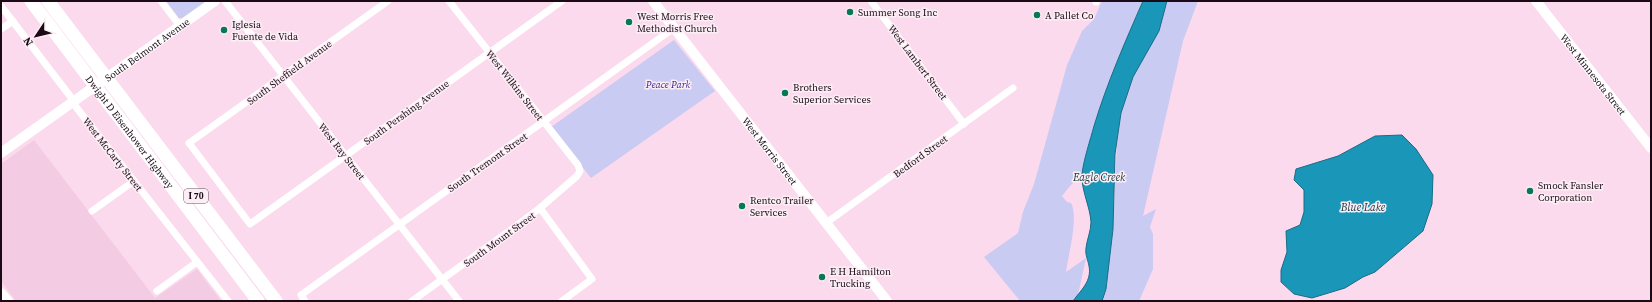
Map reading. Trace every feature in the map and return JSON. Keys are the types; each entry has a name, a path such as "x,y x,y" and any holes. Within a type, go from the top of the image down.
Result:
{"highway":[{"name":"Dwight D Eisenhower Highway","path":"31,1 258,301"},
{"name":"Dwight D Eisenhower Highway","path":"48,1 276,301"}],"main road":[{"name":"South Belmont Avenue","path":"1,154 73,101 215,1"},
{"name":"West Morris Street","path":"653,1 887,301"},
{"name":"West Minnesota Street","path":"1536,1 1651,148"},
{"path":"1,292 8,301"}],"street":[{"path":"161,1 180,26"},
{"name":"West Ray Street","path":"226,1 459,301"},
{"name":"South Sheffield Avenue","path":"250,224 189,143 388,1"},
{"name":"West Wilkins Street","path":"449,1 578,165 580,170"},
{"name":"South Pershing Avenue","path":"250,224 562,1"},
{"name":"West Lambert Street","path":"871,1 964,124"},
{"name":"West McCarty Street","path":"1,6 73,101 75,106 228,301"},
{"path":"1,29 13,21"},
{"name":"South Tremont Street","path":"303,298 399,224 674,28"},
{"name":"Bedford Street","path":"826,223 1013,88"},
{"name":"South Mount Street","path":"412,301 540,208 577,176 580,170"},
{"path":"92,211 134,181"},
{"path":"540,208 592,279 562,301"},
{"path":"157,291 197,262"}],"shaded area":[{"path":"34,140 155,298 197,269 221,301 16,301 1,281 1,164"}],"green space":[{"path":"166,1 210,1 185,19 179,18"},
{"path":"1102,1 1143,1 1105,92 1087,151 1082,174 1062,196 1067,202 1071,203 1074,217 1066,272 1086,258 1078,295 1073,301 1020,301 984,257 1018,233 1023,212 1034,184 1067,65 1082,31 1094,19"},
{"path":"1168,1 1198,1 1183,41 1143,216 1156,209 1150,227 1153,234 1153,269 1139,301 1102,301 1106,289 1113,229 1117,143 1121,113 1133,77 1159,31 1161,20"},
{"name":"Peace Park","path":"674,40 715,91 591,178 551,127"}],"water":[{"name":"Eagle Creek","path":"1143,1 1167,1 1159,31 1133,77 1121,113 1115,154 1113,229 1106,289 1102,301 1073,301 1085,285 1090,271 1086,251 1091,222 1082,180 1084,162 1105,94"},
{"name":"Blue Lake","path":"1402,135 1416,149 1433,175 1432,204 1423,231 1375,272 1363,277 1345,288 1312,298 1294,294 1281,282 1281,270 1287,252 1286,231 1300,225 1304,212 1304,190 1294,180 1296,169 1338,156 1375,136"}],"place":[{"name":"Summer Song Inc","path":"850,12"},
{"name":"A Pallet Co","path":"1037,15"},
{"name":"West Morris Free Methodist Church","path":"629,22"},
{"name":"Iglesia Fuente de Vida","path":"224,30"},
{"name":"Brothers Superior Services","path":"785,93"},
{"name":"Smock Fansler Corporation","path":"1530,191"},
{"name":"Rentco Trailer Services","path":"742,206"},
{"name":"E H Hamilton Trucking","path":"822,277"}]}
